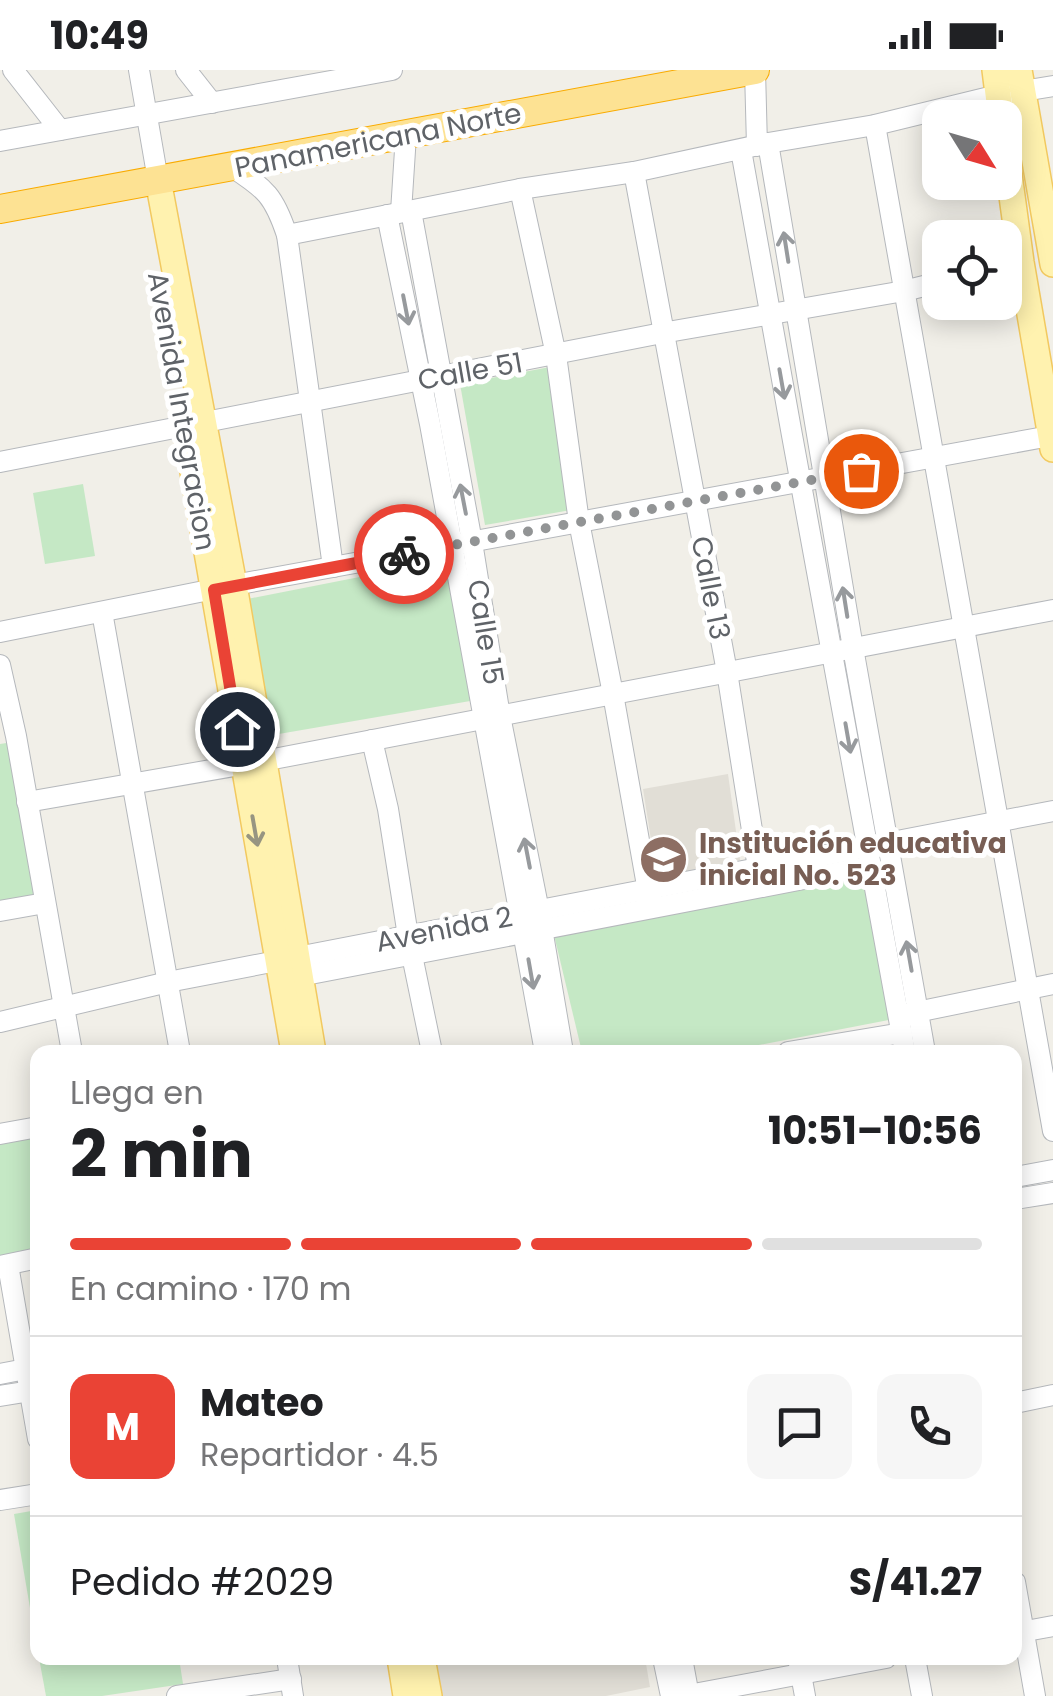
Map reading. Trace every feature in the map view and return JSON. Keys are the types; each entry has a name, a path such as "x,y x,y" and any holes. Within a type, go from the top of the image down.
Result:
{"highway":[{"name":"Panamericana Norte","path":"0,209 755,70"}],"main road":[{"path":"1007,89 1053,264"},
{"path":"150,182 253,762 292,965 312,1045"},
{"path":"1022,298 1052,443"},
{"path":"292,965 294,1045"},
{"path":"401,1665 406,1696"},
{"path":"423,1665 429,1696"}],"street":[{"path":"13,70 60,130"},
{"path":"139,70 150,182"},
{"path":"186,70 212,102"},
{"path":"0,141 212,102 312,77 392,70"},
{"path":"755,70 756,146 770,315 799,482 889,844 906,1028"},
{"path":"287,235 875,125 1007,89 1053,86"},
{"path":"875,125 1053,1131"},
{"name":"Calle 15","path":"406,135 400,213 531,922 560,1045"},
{"path":"756,146 796,309 825,478 869,857 906,1028"},
{"path":"232,167 272,198 287,235 333,568"},
{"name":"Calle 13","path":"634,172 727,672 760,878"},
{"path":"520,190 556,355 579,522 650,899"},
{"path":"1022,270 1053,273"},
{"name":"Calle 51","path":"0,462 662,332 922,286"},
{"path":"0,632 799,482 934,458 1052,443"},
{"path":"28,802 1053,610"},
{"path":"102,612 179,1045"},
{"path":"0,665 8,737 28,802 71,1045"},
{"path":"372,740 431,1045"},
{"name":"Avenida 2","path":"0,1022 168,982 410,945 869,857 889,844 1053,811"},
{"path":"0,911 45,903"},
{"path":"531,922 544,1045"},
{"path":"822,1045 906,1028 1028,988 1053,984"},
{"path":"0,1134 30,1128"},
{"path":"1022,1176 1053,1170"},
{"path":"1022,1198 1053,1193"},
{"path":"30,1260 4,1265 30,1364"},
{"path":"0,1374 30,1368"},
{"path":"0,1396 30,1391"},
{"path":"1022,1402 1053,1395"},
{"path":"0,1500 30,1495"},
{"path":"1022,1631 1053,1626"},
{"path":"1022,1644 1035,1696"},
{"path":"665,1665 671,1696"},
{"path":"683,1665 687,1696 799,1666 805,1696"},
{"path":"916,1665 922,1696"},
{"path":"177,1696 292,1688"}],"shaded area":[{"path":"728,774 740,860 657,878 643,789"},
{"path":"436,1665 646,1665 650,1687 606,1696 443,1696"}],"green space":[{"path":"550,367 571,510 485,525 460,384"},
{"path":"83,484 95,556 45,564 33,493"},
{"path":"451,559 476,700 273,735 247,599"},
{"path":"13,742 40,899 0,906 0,744"},
{"path":"870,876 899,1018 759,1045 580,1045 554,935"},
{"path":"30,1137 30,1250 0,1256 0,1143"},
{"path":"30,1511 30,1608 14,1514"},
{"path":"40,1665 180,1665 183,1684 102,1696 46,1696"}],"way so far":[{"path":"404,554 861,471"}],"place":[{"name":"Institución educativa inicial No. 523","path":"664,859"}],"route":[{"path":"237,729 214,590 404,554"}]}
